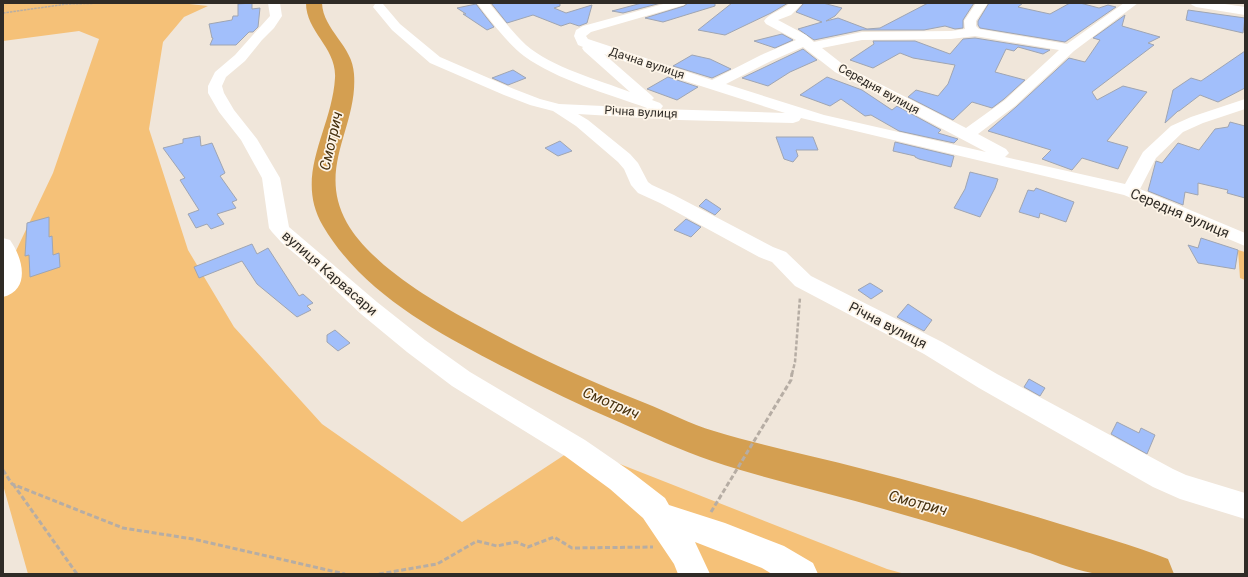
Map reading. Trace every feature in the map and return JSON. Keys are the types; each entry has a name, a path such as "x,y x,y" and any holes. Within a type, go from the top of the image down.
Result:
{"street":[{"name":"вулиця Карвасари","path":"274,3 276,16 270,25 257,37 240,58 220,75 215,86 219,99 248,139 271,178 279,228 289,240 319,263 369,308 416,346 461,379 582,453 620,480 654,508 689,564"},
{"path":"483,3 521,48 530,54 567,74 679,115"},
{"name":"Середня вулиця","path":"797,3 786,12 770,21 808,44 840,69 966,134 1022,166"},
{"path":"976,32 970,26 970,21 982,3"},
{"path":"966,134 1010,103 1069,48 1132,3"},
{"path":"1196,3 1245,11"},
{"path":"658,107 639,93 583,42 580,34 587,29 676,4"},
{"name":"Річна вулиця","path":"379,7 396,27 435,60 509,92 535,102 558,108 679,115 820,119"},
{"path":"714,85 766,58 808,44 862,36 951,35 976,32 1069,48"},
{"name":"Дачна вулиця","path":"583,42 634,60 820,119"},
{"path":"1130,191 1149,156 1177,129 1197,120 1245,104"},
{"name":"Річна вулиця","path":"558,108 582,123 624,158 632,167 640,185 645,189 667,198 766,252 779,257 802,281 933,348 988,381 1163,478 1180,486 1245,506"},
{"name":"Середня вулиця","path":"820,119 1130,191 1245,240"},
{"path":"3,244 13,276 10,285 3,290"},
{"path":"659,515 725,538 773,557 802,574"}],"path":[{"path":"3,13 67,4 109,3"},
{"path":"715,505 791,380 795,362 802,281"},
{"path":"3,470 77,574"},
{"path":"12,484 123,528 194,539 345,574"},
{"path":"379,574 437,564 477,541 497,546 516,542 528,547 554,537 572,548 658,547 689,564"}],"shaded area":[{"path":"3,3 180,3 208,6 184,17 163,42 149,129 188,250 234,327 322,424 462,522 575,448 574,446 887,569 905,574 28,574 3,485 3,278 53,173 99,39 79,31 3,41"},
{"path":"1238,250 1245,252 1245,280 1240,278"}],"building":[{"path":"252,3 252,9 260,8 258,27 253,32 249,32 236,45 210,45 213,38 209,24 232,20 233,16 238,16 238,4"},
{"path":"491,3 560,3 560,6 554,8 566,13 592,5 587,23 579,26 570,23 561,26 533,15 507,23"},
{"path":"642,3 661,3 623,13 612,11"},
{"path":"688,3 715,3 715,6 663,22 645,18 684,6"},
{"path":"732,3 788,3 771,13 725,35 698,30"},
{"path":"804,3 823,3 842,8 835,16 826,21 838,18 867,29 880,28 928,3 974,3 963,20 963,28 955,29 945,26 924,30 862,30 814,40 798,29 822,22 796,12"},
{"path":"989,3 1023,3 1018,7 1050,14 1070,3 1080,3 1099,8 1108,5 1116,7 1065,42 980,28 978,21"},
{"path":"476,4 494,27 487,30 463,14 466,14 457,8"},
{"path":"1188,10 1245,18 1243,33 1186,20"},
{"path":"1125,15 1122,26 1160,37 1148,43 1154,45 1092,92 1097,100 1123,86 1147,92 1107,141 1128,147 1118,169 1082,158 1072,170 1042,159 1051,150 988,131 1069,58 1085,62 1100,40 1093,38"},
{"path":"782,34 793,40 775,48 754,41"},
{"path":"975,38 1050,50 1043,54 1018,47 1014,51 1006,49 995,72 1025,80 992,108 972,102 953,120 908,97 916,90 938,96 948,84 955,65 913,58 900,53 873,68 850,60 874,44 873,41 915,41 950,54 963,39"},
{"path":"803,49 817,60 790,72 768,86 742,78"},
{"path":"1245,51 1245,88 1218,102 1200,95 1178,111 1165,123 1173,90 1191,78 1201,81"},
{"path":"692,55 710,59 731,69 712,78 673,66"},
{"path":"513,70 526,78 508,85 492,78"},
{"path":"668,77 698,87 677,100 647,89"},
{"path":"827,77 862,90 892,110 897,106 941,130 938,133 958,139 954,143 899,131 871,115 865,116 841,99 830,106 800,95"},
{"path":"1230,122 1245,126 1245,198 1227,193 1228,190 1198,183 1198,195 1185,192 1183,205 1148,191 1156,161 1162,163 1178,143 1199,150 1215,129 1228,127"},
{"path":"200,136 201,146 212,143 225,173 220,176 237,200 232,202 236,208 217,214 224,224 211,229 207,224 196,228 188,214 199,210 180,180 185,178 163,148 183,143 183,139"},
{"path":"776,137 813,137 818,150 796,150 798,156 793,162 784,159"},
{"path":"560,141 572,151 558,156 545,148"},
{"path":"895,142 954,156 951,167 893,151"},
{"path":"970,172 998,179 980,217 954,208 965,189"},
{"path":"1036,188 1074,202 1066,222 1040,213 1039,218 1019,212 1028,190 1034,191"},
{"path":"706,199 721,209 715,215 699,206"},
{"path":"49,217 49,237 52,236 53,255 59,253 60,267 30,277 29,255 25,256 27,223"},
{"path":"686,219 701,227 691,237 674,230"},
{"path":"1201,238 1238,250 1235,269 1198,263 1188,245 1198,248"},
{"path":"252,244 257,254 268,248 299,296 303,294 313,303 307,306 311,310 297,317 257,284 242,261 199,278 194,267"},
{"path":"870,283 883,291 871,299 858,290"},
{"path":"908,304 932,320 924,331 897,317"},
{"path":"335,330 350,343 338,351 327,342 327,335"},
{"path":"1029,379 1045,388 1040,396 1024,387"},
{"path":"1117,422 1139,433 1141,428 1155,435 1147,454 1111,434"}],"waterway":[{"name":"Смотрич","path":"314,3 314,11 317,19 339,53 345,74 344,93 324,165 323,184 326,203 334,223 347,242 364,261 383,279 428,311 473,337 552,378 704,443 750,457 863,486 972,517 1081,550 1153,574"}]}
